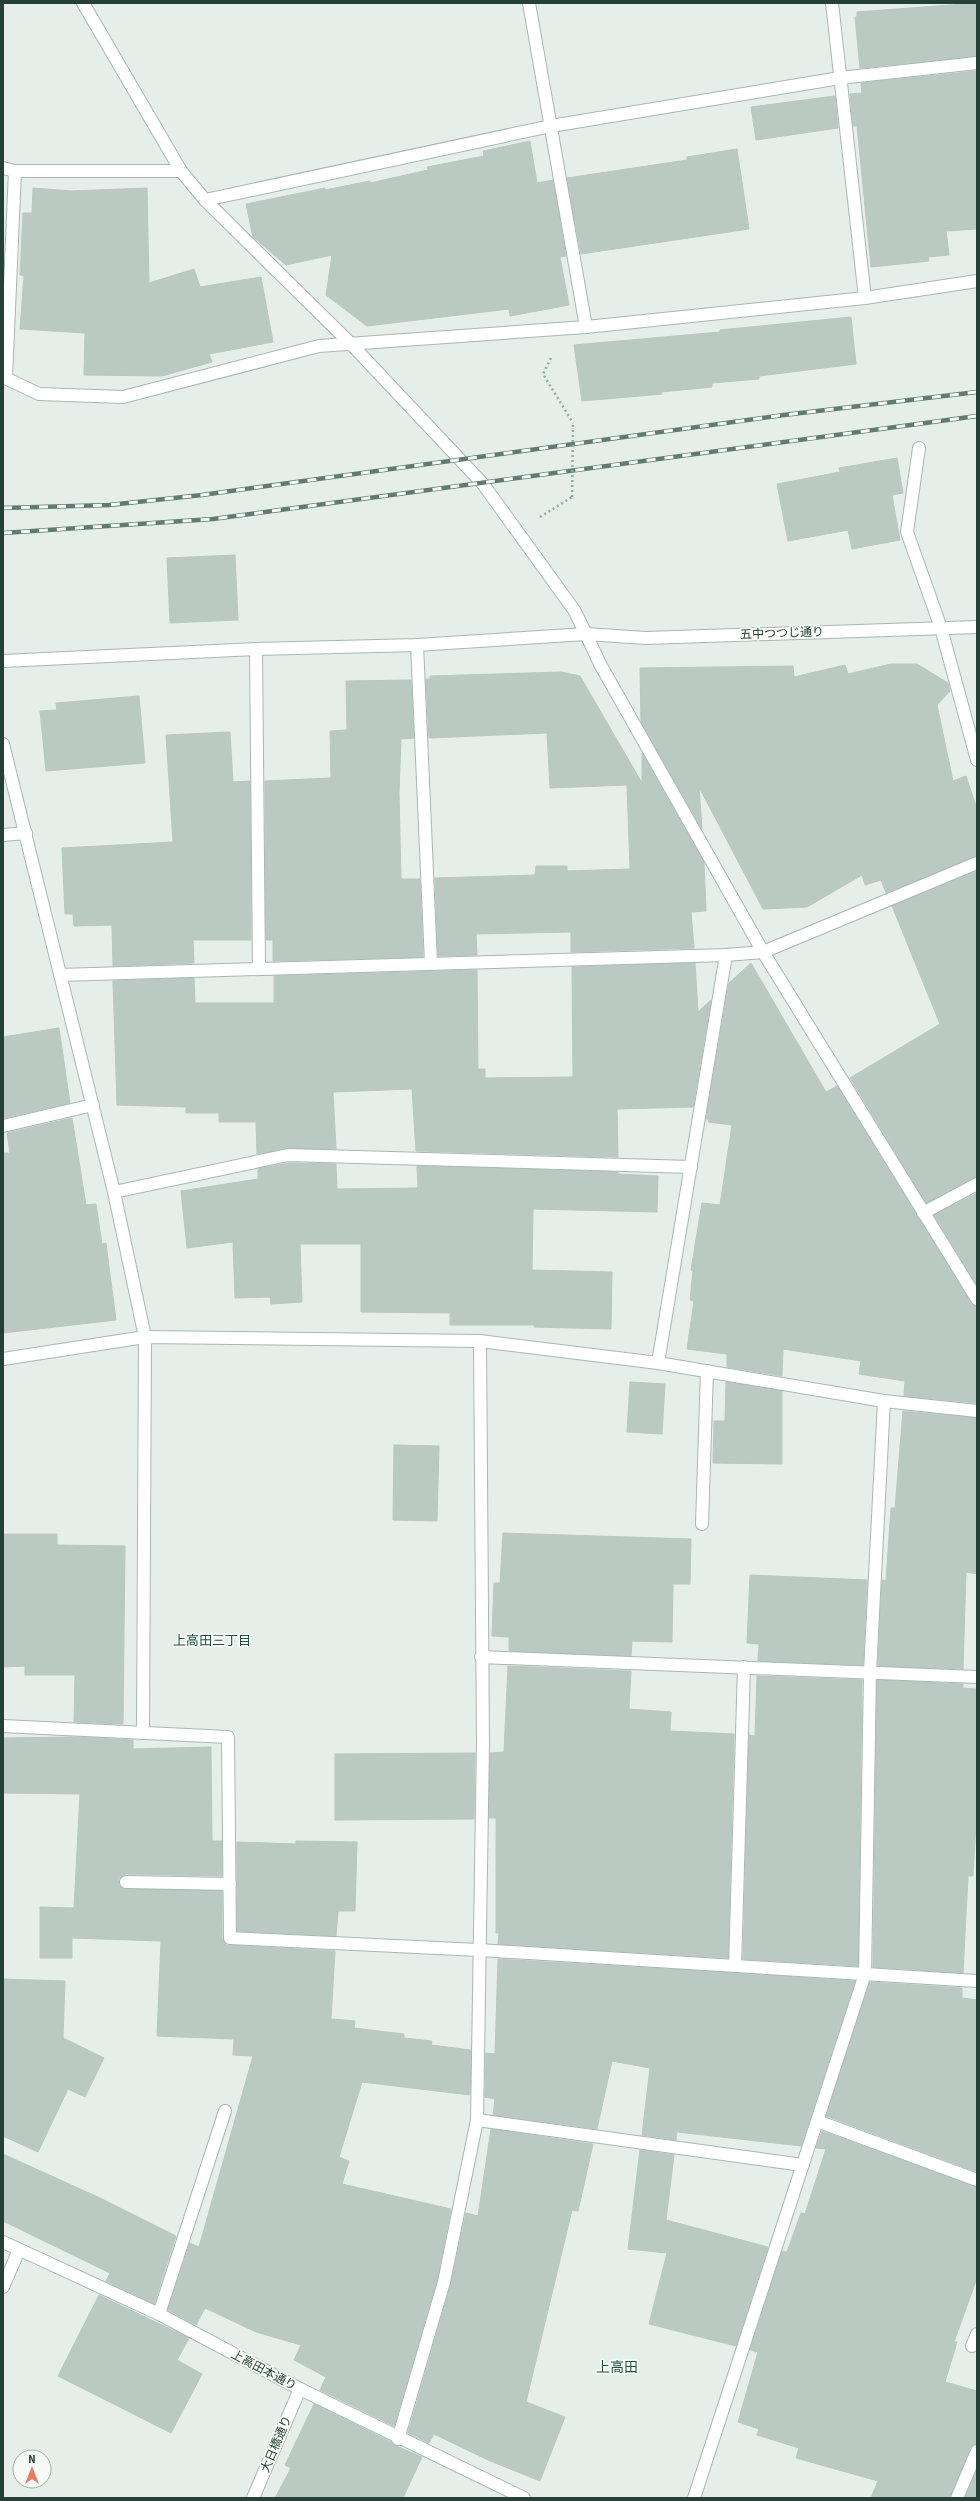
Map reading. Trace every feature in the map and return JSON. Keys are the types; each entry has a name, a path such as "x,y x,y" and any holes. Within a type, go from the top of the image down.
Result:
{"street":[{"path":"83,3 181,171 205,200 352,345 483,484 574,610 600,664 763,952 923,1213 977,1298"},
{"path":"529,3 586,327"},
{"path":"832,3 865,298"},
{"path":"205,200 551,126 840,78 977,63"},
{"path":"3,168 15,171 181,171"},
{"path":"15,171 4,377 39,394 123,397 319,346 352,345 566,329 865,298 977,281"},
{"path":"919,448 907,532 940,628 977,760"},
{"name":"五中つつじ通り","path":"3,662 256,649 417,645 586,634 646,638 977,627"},
{"path":"417,645 431,964"},
{"path":"256,649 259,969"},
{"path":"3,744 114,1192 145,1337 143,1733"},
{"path":"3,835 26,833"},
{"path":"60,975 726,955 763,952 977,863"},
{"path":"658,1363 726,955"},
{"path":"3,1126 93,1105"},
{"path":"114,1192 288,1155 691,1167"},
{"path":"923,1213 977,1184"},
{"path":"3,1359 145,1337 480,1341 658,1363 884,1401 977,1411"},
{"path":"398,2438 444,2282 477,2120 483,1744 480,1341"},
{"path":"702,1524 707,1371"},
{"path":"694,2498 865,1974 870,1672 884,1401"},
{"path":"482,1657 977,1677"},
{"path":"735,1966 744,1667"},
{"path":"3,1726 228,1737 230,1938 479,1950 977,1981"},
{"path":"126,1882 230,1884"},
{"path":"159,2314 225,2111"},
{"path":"477,2120 803,2165"},
{"path":"817,2121 977,2180"},
{"name":"上高田本通り","path":"3,2242 159,2314 300,2390 524,2498"},
{"path":"3,2287 19,2250"},
{"name":"大日橋通り","path":"253,2498 300,2390"},
{"path":"957,2498 977,2451"}],"path":[{"path":"537,520 572,497 573,423 543,374 566,329"}],"building":[{"path":"977,3 977,56 860,68 855,17 857,17 857,12"},
{"path":"977,71 977,229 946,231 949,255 928,257 929,261 871,267 857,126 853,126 850,94 862,93 861,83"},
{"path":"835,96 838,128 756,140 751,107"},
{"path":"530,141 537,183 553,180 566,256 560,257 569,305 510,316 509,309 367,326 326,295 332,255 286,265 253,237 246,204 325,188 325,190 370,181 370,183 428,170 427,167 484,156 483,151"},
{"path":"737,149 749,229 581,254 567,178 687,160 687,157"},
{"path":"33,188 72,191 147,188 149,283 194,269 200,287 261,277 273,342 209,354 212,362 162,376 84,375 85,333 20,329 24,276 20,275 23,213 32,213"},
{"path":"851,317 856,364 759,376 759,379 712,383 712,387 661,392 662,394 582,401 574,345 720,332 720,330"},
{"path":"897,458 903,493 892,495 900,540 852,549 848,530 788,541 777,484 840,472 839,468"},
{"path":"235,555 238,620 170,623 167,558"},
{"path":"891,664 917,664 948,683 950,691 937,705 953,781 966,776 977,809 977,856 886,893 881,880 865,885 862,875 807,907 763,909 699,787 702,829 641,722 640,668 793,666 794,677 845,665 848,674"},
{"path":"561,672 580,676 642,783 642,753 704,862 706,911 691,912 694,948 571,952 571,932 476,934 477,955 438,956 435,878 535,875 536,866 567,866 567,871 630,869 627,785 550,788 547,733 429,738 426,679 430,679 430,676"},
{"path":"411,680 414,738 401,739 399,793 401,879 420,879 423,957 273,961 273,940 266,940 265,781 331,778 330,731 347,730 346,681"},
{"path":"139,696 145,763 46,771 40,711 57,710 56,703"},
{"path":"230,732 233,782 250,781 251,940 193,940 194,963 113,966 112,925 74,926 73,914 65,914 62,848 173,842 166,735"},
{"path":"977,871 977,1177 926,1203 850,1078 940,1024 892,906"},
{"path":"695,963 698,1012 711,1000 693,1107 617,1109 618,1157 416,1151 412,1089 333,1092 336,1149 288,1148 257,1154 256,1122 219,1122 219,1113 186,1113 186,1107 117,1105 113,981 194,978 195,1003 274,1003 274,976 477,970 478,1069 485,1069 485,1078 573,1077 572,967"},
{"path":"751,963 826,1092 837,1086 971,1303 977,1306 977,1403 904,1396 905,1381 859,1374 861,1361 783,1349 782,1376 727,1367 727,1354 687,1349 694,1301 690,1300 693,1271 691,1270 702,1203 720,1205 732,1125 708,1122 709,1119 706,1119 729,983"},
{"path":"59,1028 70,1103 4,1118 3,1037"},
{"path":"72,1118 86,1205 96,1204 102,1244 106,1243 116,1320 3,1333 3,1153 10,1153 7,1133"},
{"path":"289,1163 336,1164 337,1189 418,1188 417,1166 618,1172 618,1174 658,1176 657,1212 533,1209 532,1270 612,1272 611,1329 534,1327 534,1325 450,1325 450,1313 361,1312 361,1244 300,1244 302,1302 271,1304 270,1297 235,1298 233,1242 187,1248 181,1191 258,1179 258,1169"},
{"path":"977,1193 977,1285 934,1215"},
{"path":"630,1382 665,1384 662,1434 627,1432"},
{"path":"726,1382 782,1391 782,1464 713,1463 714,1421 725,1421"},
{"path":"903,1411 977,1418 977,1574 966,1572 963,1669 878,1666 882,1580 886,1581 891,1508 895,1508"},
{"path":"394,1445 439,1446 437,1521 393,1520"},
{"path":"503,1533 691,1539 690,1584 673,1584 672,1642 632,1641 631,1656 509,1651 509,1637 492,1636 494,1583 500,1583"},
{"path":"3,1534 57,1534 57,1545 125,1546 123,1724 74,1722 75,1675 25,1675 25,1666 3,1667"},
{"path":"750,1575 867,1580 863,1665 758,1661 759,1644 747,1643"},
{"path":"508,1666 631,1671 629,1709 671,1712 670,1731 734,1734 728,1958 498,1944 499,1933 496,1933 496,1818 489,1818 490,1753 504,1752"},
{"path":"757,1676 862,1680 858,1966 743,1959 749,1735 755,1736"},
{"path":"877,1680 963,1684 963,1688 977,1689 977,1804 973,1876 968,1876 963,1973 873,1967"},
{"path":"73,1737 133,1740 133,1749 211,1747 212,1841 222,1841 222,1876 126,1874 119,1878 119,1885 122,1888 222,1891 222,1938 226,1945 335,1951 331,2019 355,2021 354,2028 404,2034 404,2038 432,2041 431,2045 471,2050 470,2095 362,2082 339,2157 349,2161 342,2184 451,2209 437,2280 394,2426 320,2390 326,2377 294,2360 301,2345 256,2332 205,2308 196,2325 168,2310 190,2243 199,2247 253,2056 233,2055 234,2039 157,2036 161,1941 72,1938 72,1958 40,1958 40,1907 74,1908 80,1794 3,1793 3,1738"},
{"path":"475,1753 474,1819 335,1820 335,1754"},
{"path":"296,1841 357,1842 355,1911 338,1911 336,1936 237,1931 237,1842 296,1844"},
{"path":"498,1959 855,1981 801,2146 677,2132 676,2140 642,2135 650,2068 612,2061 597,2129 493,2115 495,2099 485,2097 486,2053 495,2054"},
{"path":"3,1979 65,1981 63,2038 104,2058 85,2097 68,2089 38,2152 3,2136"},
{"path":"870,1982 962,1988 962,1998 977,2000 977,2172 826,2116"},
{"path":"491,2129 593,2144 578,2211 572,2210 526,2402 565,2417 540,2481 488,2460 434,2434 429,2443 408,2433 451,2284 466,2213 478,2216"},
{"path":"822,2131 977,2187 977,2278 954,2342 957,2342 945,2382 977,2391 977,2444 970,2448 950,2498 871,2498 878,2481 796,2458 799,2448 757,2435 759,2429 738,2422 758,2352 750,2350 782,2251 787,2252 801,2213 805,2214 826,2149 816,2148"},
{"path":"640,2150 674,2155 666,2220 768,2247 736,2346 649,2324 667,2253 628,2249"},
{"path":"3,2154 100,2198 176,2236 154,2304 106,2281 110,2273 3,2221"},
{"path":"99,2295 189,2338 177,2360 202,2374 171,2433 58,2376"},
{"path":"314,2404 391,2442 396,2446 422,2457 403,2498 275,2498 291,2468 285,2465"},
{"path":"977,2470 977,2498 965,2498"}],"railway":[{"path":"3,508 109,505 202,495 784,415 977,392"},
{"path":"3,533 213,519 977,416"}],"district":[{"name":"上高田三丁目","path":"212,1640"},
{"name":"上高田","path":"617,2367"}]}
